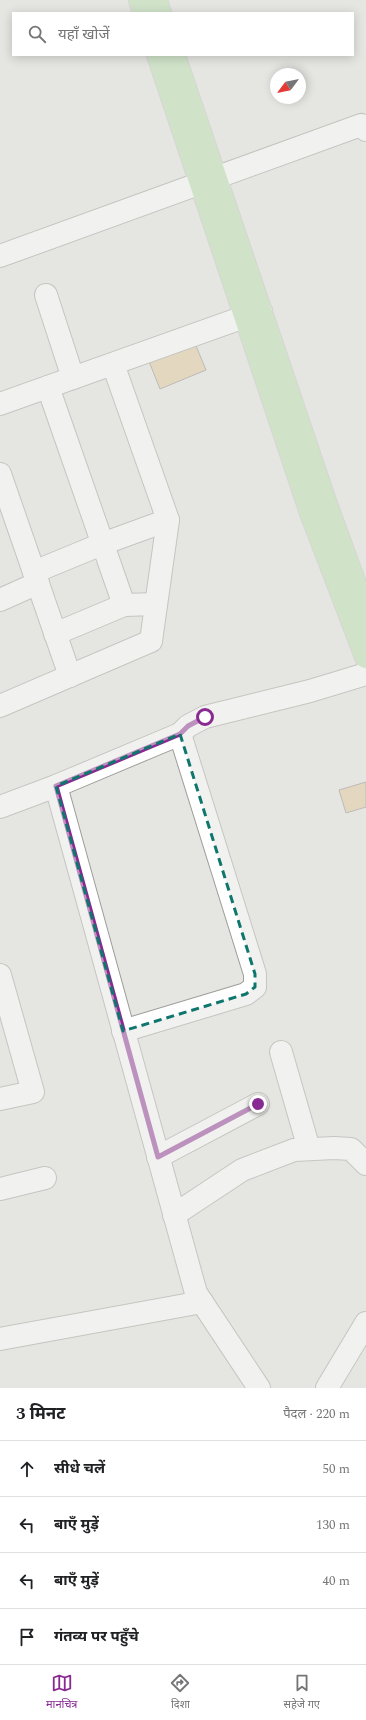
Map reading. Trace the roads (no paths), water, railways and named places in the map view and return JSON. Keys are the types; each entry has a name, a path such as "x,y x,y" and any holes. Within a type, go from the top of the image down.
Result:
{"main road":[{"path":"140,0 144,12"},
{"path":"156,0 160,12"},
{"path":"158,56 208,179"},
{"path":"174,56 208,179 253,314 311,512 366,657"},
{"path":"253,314 326,504 366,614"}],"street":[{"path":"0,256 208,179 361,125 366,130"},
{"path":"46,295 73,378"},
{"path":"0,404 253,314"},
{"path":"0,706 151,641 168,520 113,364"},
{"path":"48,387 124,605"},
{"path":"0,474 5,505 36,577 70,676"},
{"path":"0,600 36,577 102,544 168,520"},
{"path":"55,634 124,605 156,604"},
{"path":"0,807 56,786 180,734 188,726 205,717 310,691 366,674"},
{"path":"123,1032 246,994 255,987 255,974 180,734"},
{"path":"56,786 196,1293 259,1388"},
{"path":"0,975 33,1092 0,1099"},
{"path":"281,1052 309,1149"},
{"path":"158,1157 258,1104"},
{"path":"174,1215 242,1170 294,1150 351,1149 366,1164"},
{"path":"0,1189 45,1178"},
{"path":"0,1339 202,1302"},
{"path":"327,1388 366,1324"}]}
